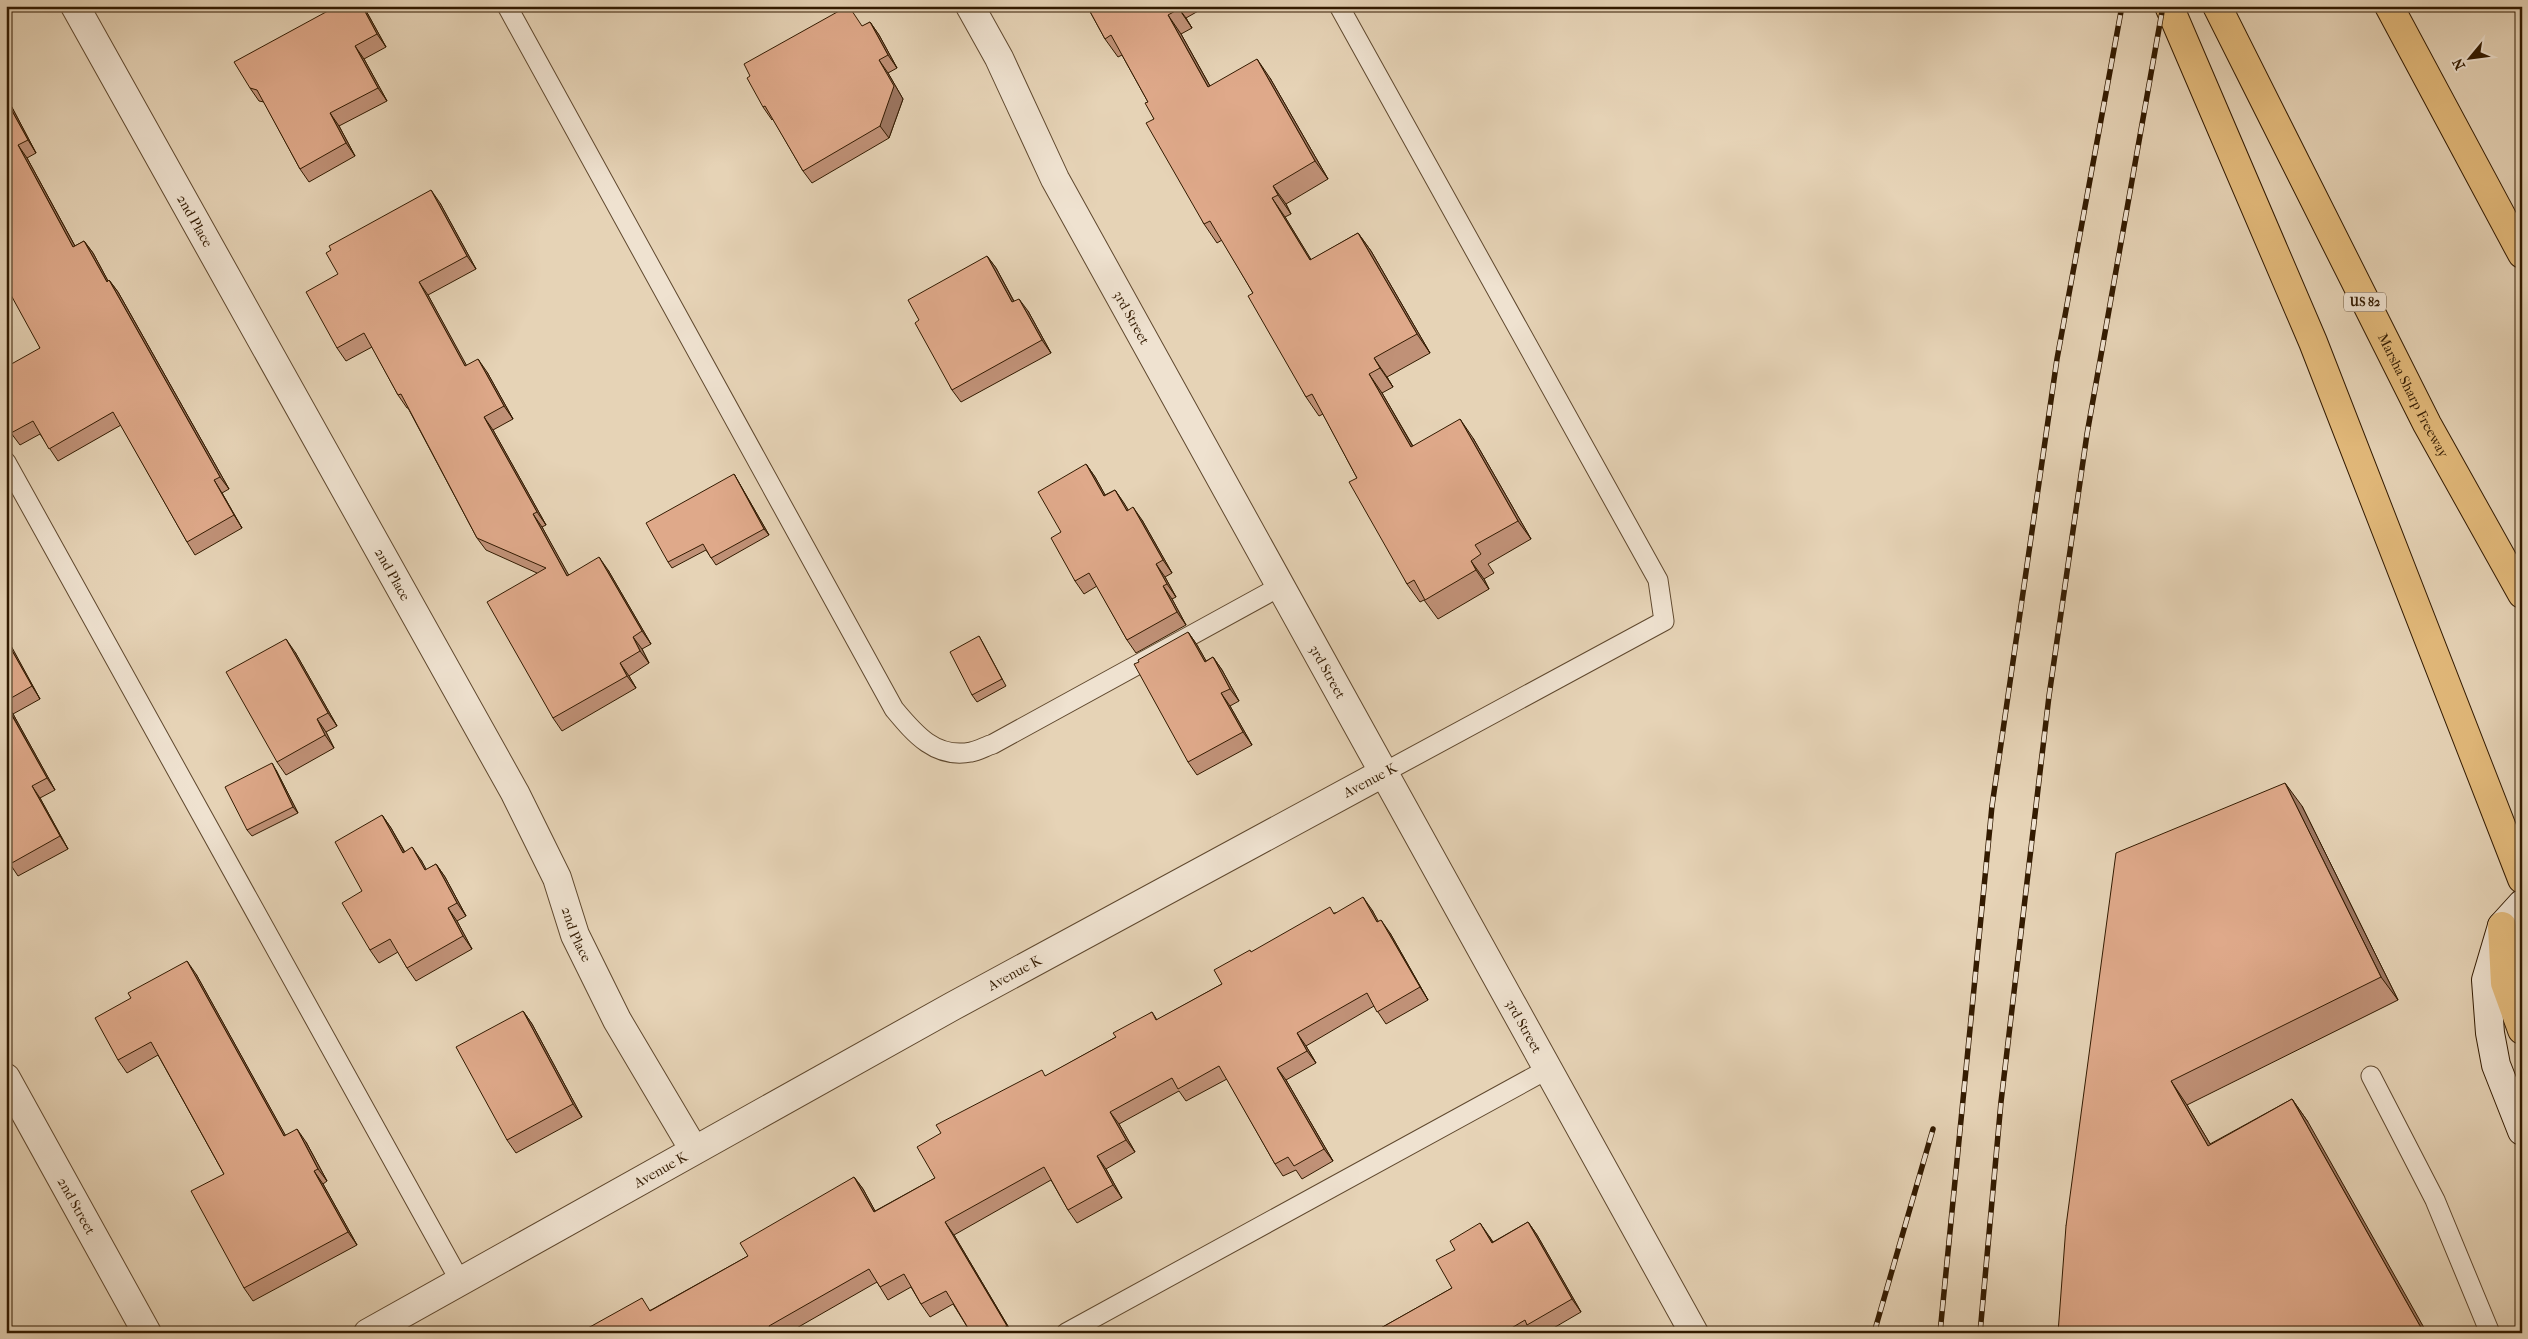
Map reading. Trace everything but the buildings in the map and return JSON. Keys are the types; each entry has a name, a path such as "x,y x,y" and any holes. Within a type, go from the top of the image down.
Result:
{"highway":[{"path":"2169,6 2312,342 2522,879"},
{"name":"Marsha Sharp Freeway","path":"2217,6 2427,424 2522,594"},
{"path":"2389,6 2522,254"},
{"path":"2502,926 2504,983 2522,1030"}],"street":[{"name":"2nd Place","path":"76,6 515,793 557,878 574,935 617,1020 694,1150"},
{"name":"3rd Street","path":"970,6 999,58 1055,179 1694,1333"},
{"name":"Avenue K","path":"368,1333 953,1006 1383,773"},
{"path":"2522,904 2502,926 2486,980 2490,1032 2496,1065 2522,1130"},
{"name":"2nd Street","path":"6,1078 147,1333"}],"lane":[{"path":"507,6 894,709 924,743 949,751 971,752 993,744 1281,586"},
{"name":"Avenue K","path":"1339,6 1658,580 1664,621 1383,773"},
{"path":"6,462 460,1281"},
{"path":"1066,1333 1548,1069"},
{"path":"2371,1076 2436,1200 2490,1333"}],"railway":[{"path":"1940,1333 1992,806 2057,359 2122,6"},
{"path":"1980,1333 2001,1102 2049,696 2087,434 2163,6"},
{"path":"1874,1333 1933,1129"}]}
